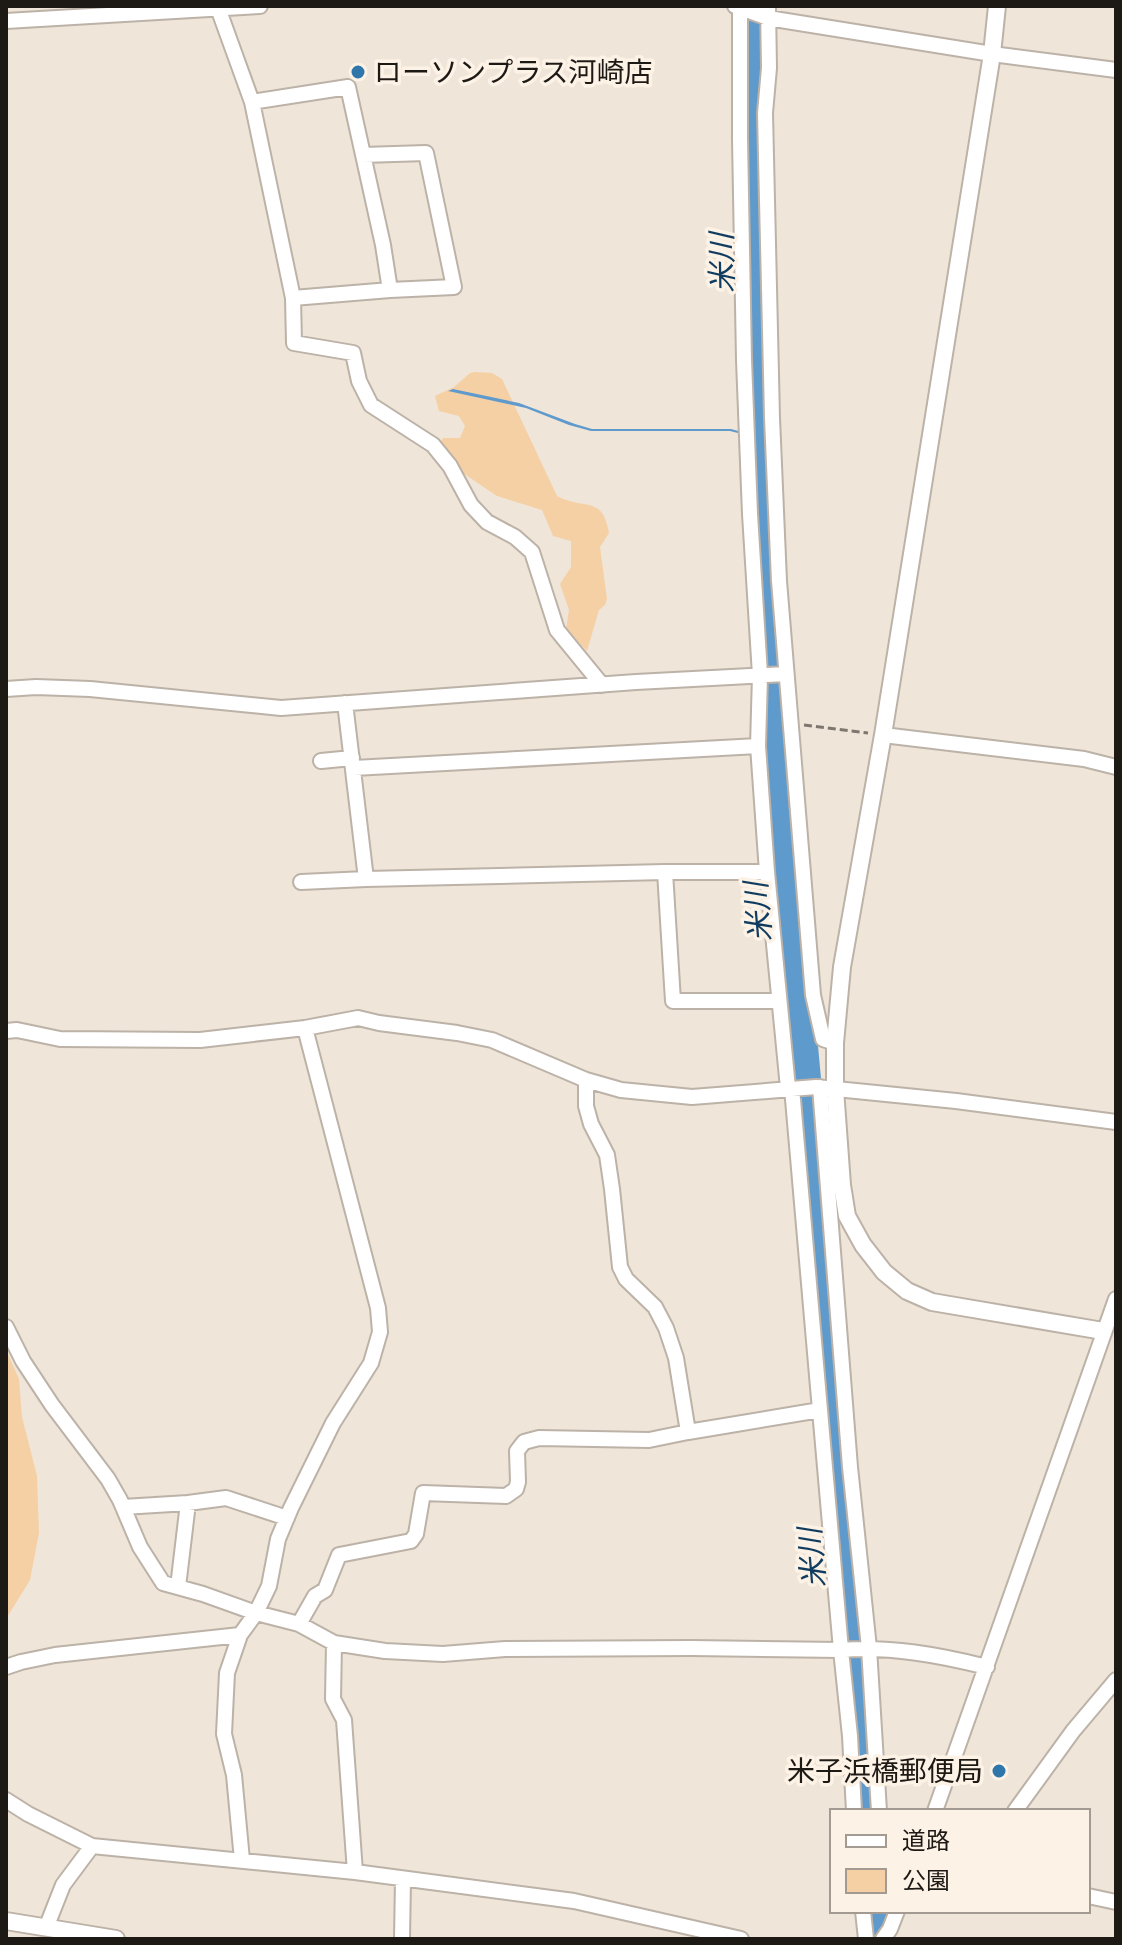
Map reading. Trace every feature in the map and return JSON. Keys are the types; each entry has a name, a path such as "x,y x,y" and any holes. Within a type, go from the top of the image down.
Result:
{"street":[{"path":"6,21 112,10 260,6"},
{"path":"879,1809 850,1467 824,1088 835,1043 842,967 883,735 992,54 997,6"},
{"path":"854,1809 843,1650 792,1088 779,1001 758,746 760,675 744,360 740,7 992,54 1116,70"},
{"path":"218,8 252,102 293,298 294,343 353,353 359,381 371,405 433,445 450,466 471,505 487,522 515,537 532,552 557,630 602,685"},
{"path":"766,13 769,68 765,113 772,418 786,674 813,995 823,1039 835,1043"},
{"path":"252,102 348,87 390,290"},
{"path":"293,298 454,287 426,153 363,155"},
{"path":"6,689 90,689 281,708 786,674"},
{"path":"345,703 366,879"},
{"path":"883,735 1084,759 1116,767"},
{"path":"321,761 353,763 758,746"},
{"path":"665,872 673,1001 779,1001"},
{"path":"301,882 767,872"},
{"path":"6,1031 17,1030 60,1039 200,1040 305,1028 358,1018 492,1040 586,1080 621,1090 692,1097 824,1088 1116,1122"},
{"path":"242,1860 234,1775 224,1734 227,1673 240,1635 256,1613 269,1586 278,1539 287,1518 333,1423 371,1363 380,1332 378,1308 305,1028"},
{"path":"586,1080 586,1106 591,1124 607,1155 620,1267 626,1279 655,1307 666,1328 676,1358 688,1432"},
{"path":"824,1088 847,1216 863,1245 884,1272 907,1291 932,1302 1107,1336"},
{"path":"936,1809 1107,1336 1116,1299"},
{"path":"6,1327 23,1361 45,1394 108,1479 140,1547 163,1583 299,1624 334,1643 385,1651 443,1654 505,1649 867,1648 949,1658 987,1667"},
{"path":"299,1624 315,1596 325,1590 339,1555 411,1541 416,1534 423,1493 506,1496 516,1489 517,1451 524,1442 539,1438 649,1440 820,1410"},
{"path":"123,1507 226,1498 287,1518"},
{"path":"178,1587 188,1503"},
{"path":"6,1667 55,1655 240,1635"},
{"path":"334,1643 333,1699 344,1720 355,1872"},
{"path":"1016,1809 1073,1731 1116,1680"},
{"path":"6,1800 92,1846 355,1872 574,1901 741,1939"},
{"path":"37,1931 63,1885 92,1846"},
{"path":"402,1939 403,1879"},
{"path":"1090,1896 1116,1902"},
{"path":"863,1913 866,1939"},
{"path":"887,1913 888,1935"},
{"path":"888,1935 896,1913"},
{"path":"6,1921 37,1931 116,1939"}],"path":[{"path":"792,723 883,735"}],"green space":[{"path":"475,372 492,373 502,379 557,496 597,508 606,521 609,533 600,547 607,599 599,610 587,651 566,629 569,610 560,584 571,567 571,541 553,536 542,510 497,496 457,469 440,444 443,438 460,438 465,426 459,416 439,411 435,396"},
{"path":"6,1350 19,1379 22,1417 37,1476 39,1533 30,1580 6,1619"}],"water":[{"path":"453,389 519,403 592,429 731,429 742,434 730,431 591,431 526,408 448,391"}],"waterway":[{"name":"米川","path":"753,6 759,244 758,396 777,723 868,1809"},
{"name":"米川","path":"874,1913 876,1939"}],"place":[{"name":"ローソンプラス河崎店","path":"358,72"},
{"name":"米子浜橋郵便局","path":"999,1771"}]}
